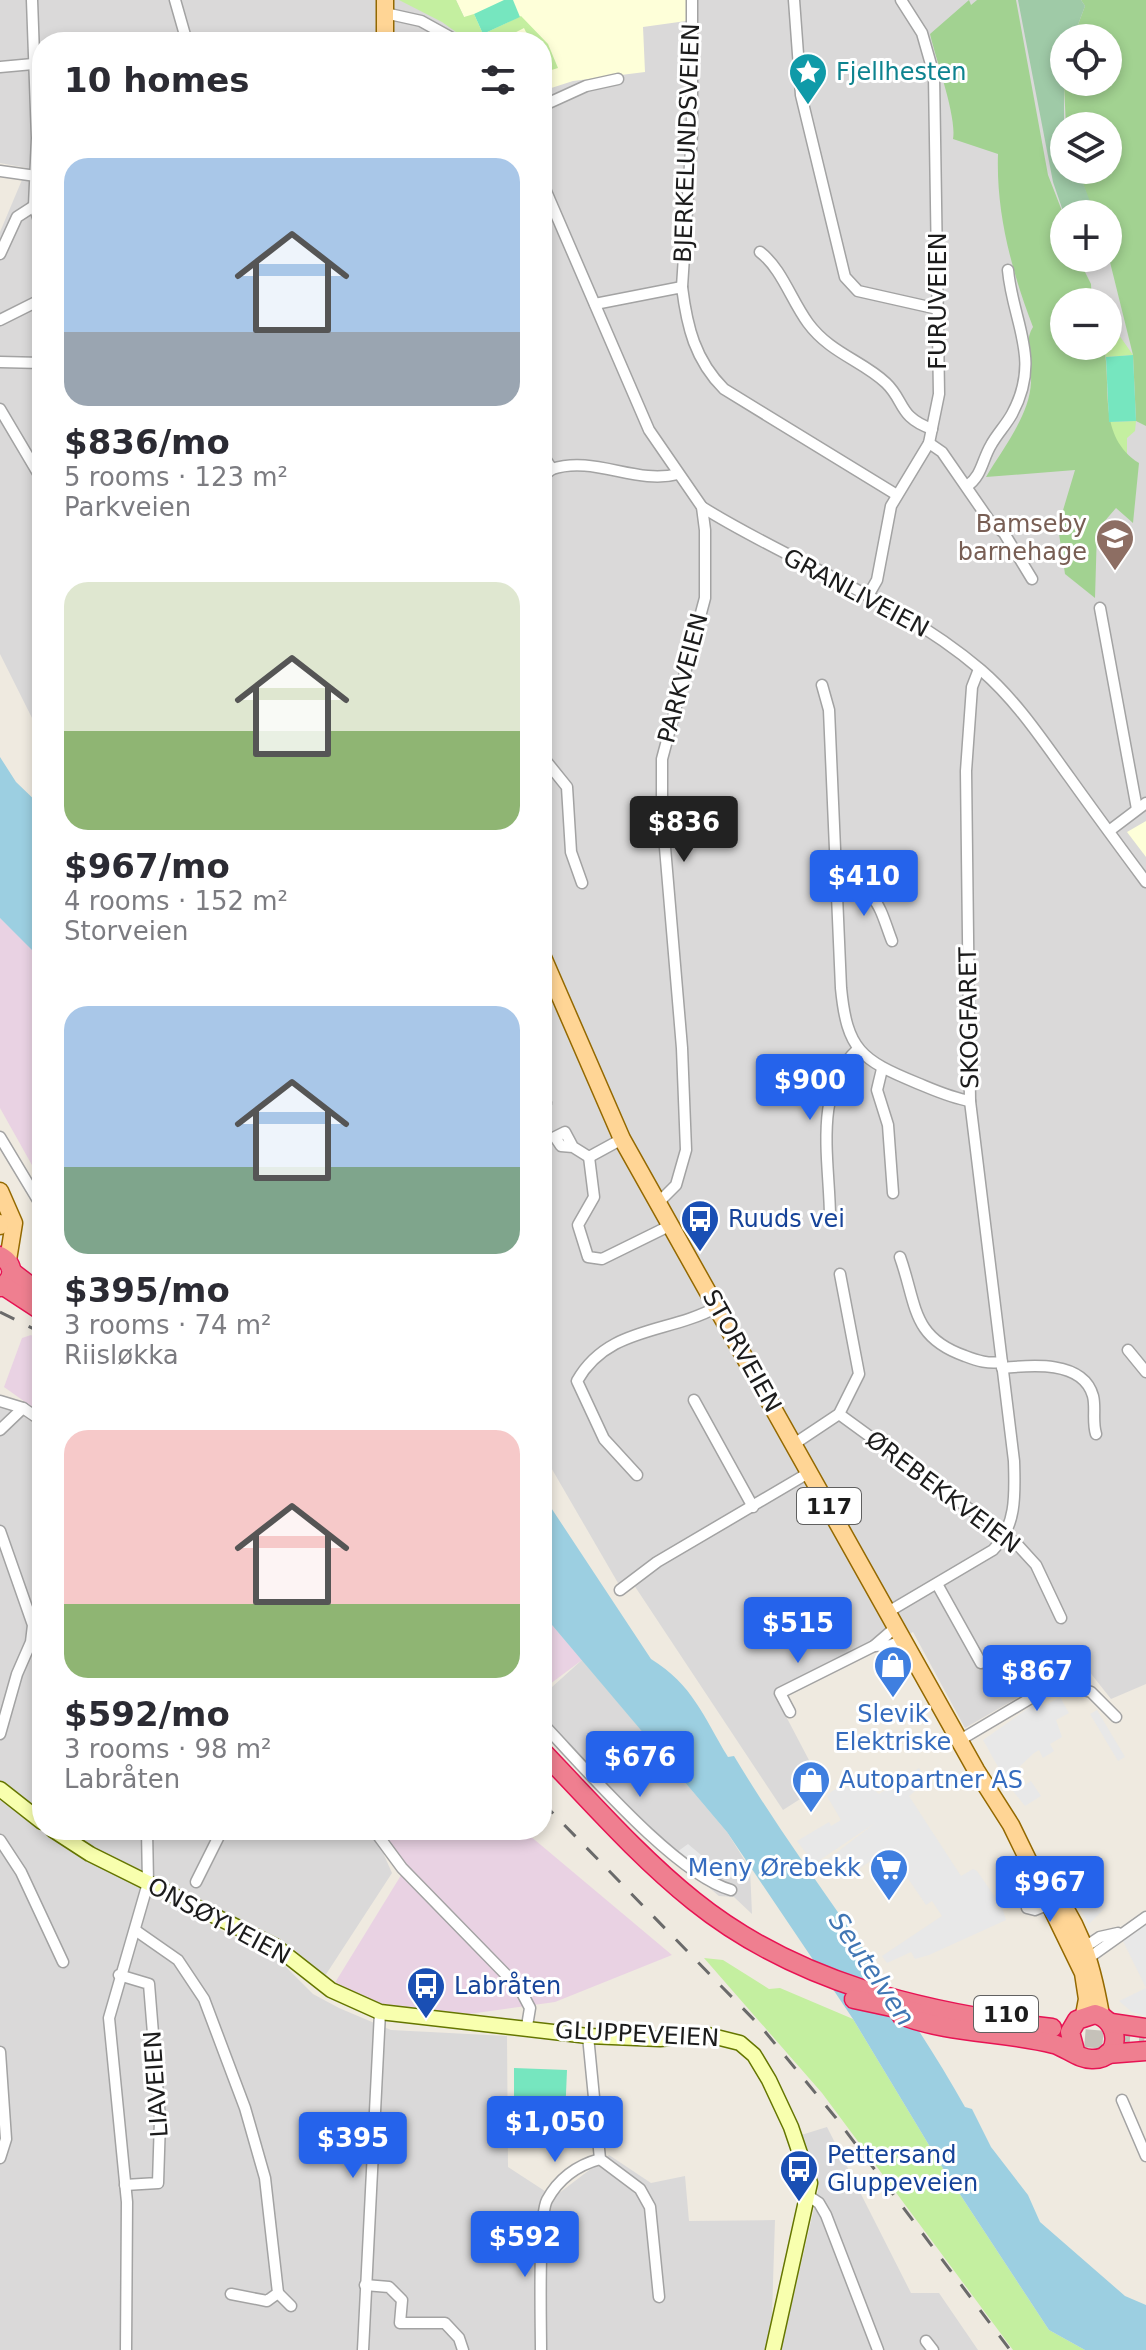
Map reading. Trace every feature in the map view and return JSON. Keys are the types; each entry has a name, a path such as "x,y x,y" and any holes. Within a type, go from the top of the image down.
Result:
{"highway":[{"path":"5,1272 32,1289"},
{"path":"5,1272 32,1300"},
{"name":"110","path":"552,1761 682,1891 782,1964"},
{"name":"110","path":"552,1778 665,1893 716,1932 782,1964 837,1981 893,2004 1049,2043 1090,2059 1145,2040"},
{"name":"110","path":"938,2014 1046,2020 1093,2018 1145,2040"},
{"name":"110","path":"938,2014 1052,2032"},
{"path":"1093,2018 1115,2039 1107,2054"},
{"name":"110","path":"1075,2051 1070,2032 1093,2018"}],"main road":[{"path":"385,7 385,32"},
{"name":"STORVEIEN","path":"552,978 622,1139 960,1740 1084,1953 1093,2018"},
{"path":"0,1191 14,1223 5,1272"}],"street":[{"path":"32,0 32,32"},
{"path":"175,0 184,32"},
{"name":"BJERKELUNDSVEIEN","path":"692,0 692,134 682,287 691,339 704,367 724,389 897,495"},
{"path":"794,0 801,95 845,277 858,291 938,309"},
{"name":"FURUVEIEN","path":"869,594 877,580 891,506 929,443 939,394 934,75 922,33 901,0"},
{"path":"385,7 441,32"},
{"path":"0,67 32,64"},
{"path":"552,101 586,86 618,79"},
{"path":"0,171 32,175"},
{"path":"552,205 649,430 702,507"},
{"path":"0,254 17,217 32,210"},
{"path":"760,252 771,260 796,306 819,336 849,360 885,382 905,412 932,429"},
{"path":"967,486 976,480 991,444 1013,413 1025,378 1028,354 1021,318 1011,303 1008,270"},
{"name":"BJERKELUNDSVEIEN","path":"595,304 682,287"},
{"path":"0,320 32,304"},
{"path":"0,362 32,363"},
{"path":"0,409 32,463"},
{"path":"929,443 942,452 989,520 1004,533 1032,579"},
{"path":"552,469 575,464 653,476 678,474"},
{"name":"GRANLIVEIEN","path":"702,507 761,542 869,594 932,633 979,669 1020,711 1146,882"},
{"name":"PARKVEIEN","path":"659,1202 671,1193 681,1177 686,1150 661,771 707,582 702,507"},
{"path":"1100,608 1142,806 1109,831"},
{"name":"SKOGFARET","path":"979,669 972,687 966,771 970,1101 1015,1493 1006,1534"},
{"path":"822,685 829,710 843,1012 857,1050 882,1069 970,1101"},
{"path":"552,768 567,787 571,852 582,883"},
{"path":"837,889 859,886 866,889 880,910 892,941"},
{"path":"830,1218 826,1127 838,1074 857,1050"},
{"path":"882,1069 877,1090 888,1125 893,1193"},
{"path":"0,1137 32,1190"},
{"path":"589,1157 622,1139"},
{"path":"573,1147 589,1157"},
{"path":"589,1157 594,1197 578,1225 588,1257 602,1259 663,1229"},
{"path":"900,1257 916,1315 927,1336 945,1349 987,1364 1047,1367 1077,1374 1092,1393 1096,1434"},
{"path":"794,1444 839,1414 860,1367 840,1274"},
{"path":"637,1475 604,1439 577,1381 600,1352 614,1342 693,1319 717,1307"},
{"path":"1128,1350 1146,1372"},
{"path":"694,1400 753,1507"},
{"path":"0,1401 32,1414"},
{"path":"0,1430 23,1408"},
{"name":"ØREBEKKVEIEN","path":"839,1414 1006,1534 1036,1565 1061,1618"},
{"path":"620,1590 657,1562 812,1476"},
{"path":"0,1531 32,1622"},
{"path":"790,1712 780,1693 874,1646 892,1645 896,1626 937,1584 993,1550 1006,1534"},
{"path":"937,1584 981,1663"},
{"path":"0,1734 32,1634"},
{"path":"960,1740 1058,1682 1091,1692 1116,1717"},
{"path":"552,1733 661,1843 710,1884 731,1890"},
{"path":"0,1789 32,1814"},
{"path":"0,1840 21,1872 63,1962"},
{"name":"ONSØYVEIEN","path":"68,1840 90,1854 275,1946 331,1990 380,2012 527,2026"},
{"name":"LIAVEIEN","path":"126,2350 125,2185 109,2018 148,1883 147,1840"},
{"path":"196,1882 217,1840"},
{"path":"381,1840 402,1868 520,1989 530,2008 527,2026"},
{"path":"1084,1953 1146,1917"},
{"path":"135,1930 178,1960 204,1999 245,2108 265,2178 278,2293 291,2306"},
{"name":"LIAVEIEN","path":"119,1975 149,1984 160,2120 161,2178 152,2185 125,2185"},
{"path":"363,2350 380,2012"},
{"name":"GLUPPEVEIEN","path":"527,2026 588,2036 660,2039 708,2035 740,2043 761,2065 791,2127 806,2167 810,2197 819,2203 826,2215 878,2350"},
{"path":"588,2036 600,2159 640,2189 650,2207 659,2297"},
{"path":"0,2052 6,2139 0,2158"},
{"path":"1122,2100 1146,2156"},
{"path":"541,2350 544,2208 568,2174 582,2164 600,2159"},
{"path":"773,2350 810,2197"},
{"path":"365,2285 389,2287 402,2300 400,2323 445,2323 459,2338 463,2350"},
{"path":"231,2294 267,2301 278,2293"}],"shaded area":[{"path":"0,0 1146,0 1146,1684 1111,1699 1081,1661 965,1728 913,1632 778,1701 822,1785 783,1810 630,1579 618,1583 552,1469 552,32 32,32 32,718 0,654 0,232 27,168 0,163"},
{"path":"456,0 687,0 686,21 643,27 645,72 573,81 552,88 552,32 471,32"},
{"path":"1018,0 1081,0 1085,6 1078,24 1050,24 1050,96 1064,96 1064,112 1050,112 1050,166"},
{"path":"1054,184 1083,184 1089,200 1059,200"},
{"path":"1146,821 1146,857 1127,832"},
{"path":"0,918 32,948 32,1165 0,1108"},
{"path":"32,1336 32,1407 4,1387 22,1338"},
{"path":"0,1401 32,1422 32,1805 0,1781"},
{"path":"552,1625 582,1660 552,1682"},
{"path":"582,1660 727,1832 750,1869 752,1914 734,1897 719,1896 670,1855 580,1769 552,1731 552,1687"},
{"path":"1060,1697 1069,1713 1056,1720 1062,1737 1050,1744 1054,1751 1043,1758 1039,1750 1034,1753 1016,1770 1019,1776 1007,1783 983,1740 1040,1700 1044,1706"},
{"path":"1097,1710 1125,1757 1118,1761 1090,1714"},
{"path":"919,1768 927,1781 909,1796 961,1876 973,1869 977,1871 1002,1907 1006,1920 929,1955 915,1959 911,1952 887,1963 882,1956 942,1916 932,1901 926,1905 888,1849 844,1879 818,1867 875,1823 814,1864 797,1841 829,1822 831,1826 841,1820 827,1796 845,1783 851,1787 864,1780 879,1794"},
{"path":"1022,1779 1025,1785 1031,1781 1041,1796 1025,1806 1009,1786"},
{"path":"0,1798 32,1821 32,1840 59,1840 80,1855 282,1963 313,1994 339,2008 391,2030 507,2036 508,2167 554,2197 609,2155 651,2183 685,2176 689,2221 775,2220 772,2314 788,2320 818,2191 798,2136 827,2127 911,2293 939,2293 978,2350 0,2350"},
{"path":"78,1840 377,1840 392,1873 323,1979 295,1950"},
{"path":"389,1840 535,1840 672,1955 555,2002 469,2014 389,2007 333,1986 403,1872"},
{"path":"688,1844 707,1860 698,1869 677,1852"},
{"path":"1087,1871 1106,1907 1089,1924 1065,1883"},
{"path":"1146,1924 1146,1988 1123,1941"},
{"path":"1146,1988 1146,2016 1132,2012 1119,2001"}],"green space":[{"path":"399,0 456,0 464,17 474,14 482,32 456,32"},
{"path":"504,0 513,0 520,17 482,32 474,14"},
{"path":"969,0 971,5 977,0 1016,0 1048,175 1058,200 1050,200 1050,272 1085,272 1091,284 1091,288 1050,288 1050,360 1106,360 1112,425 1126,452 1139,463 1133,523 1116,508 1097,530 1095,598 1065,574 1058,527 1075,470 986,477 1026,407 1031,382 1029,339 1033,327 1007,242 1000,199 998,154 953,139 949,103 930,34"},
{"path":"1081,0 1146,0 1146,426 1136,421 1133,355 1122,311 1122,288 1116,288 1112,272 1122,272 1122,200 1089,200 1083,184 1122,184 1122,112 1065,112 1065,96 1122,96 1122,24 1078,24 1085,6"},
{"path":"521,16 536,32 526,32 524,28 516,32 487,32"},
{"path":"552,54 558,68 552,70"},
{"path":"1122,339 1133,355 1122,356"},
{"path":"1133,355 1136,421 1109,422 1106,360 1122,360 1122,356"},
{"path":"1136,421 1135,431 1127,438 1127,455 1115,441 1109,422"},
{"path":"704,1958 723,1960 769,1989 780,1988 853,2019 944,2170 1049,2330 1085,2350 1013,2350 822,2093"},
{"path":"514,2068 567,2070 564,2141 514,2143"}],"water":[{"path":"0,757 16,782 32,797 32,950 0,918"},
{"name":"Seutelven","path":"552,1509 651,1659 687,1691 728,1757 734,1756 910,2017 965,2107 972,2109 991,2147 1028,2195 1040,2222 1125,2296 1146,2305 1146,2350 1085,2350 1049,2330 944,2170 853,2019 727,1832 552,1625"}],"tunnel":[{"path":"1058,2036 1144,2043"}],"railway":[{"path":"0,1312 32,1328"},
{"path":"552,1812 762,2028 836,2118 1010,2350"}],"place":[{"name":"Fjellhesten","path":"808,106"},
{"name":"Bamseby barnehage","path":"1115,572"},
{"name":"Ruuds vei","path":"700,1253"},
{"name":"Slevik Elektriske","path":"893,1699"},
{"name":"Autopartner AS","path":"811,1814"},
{"name":"Meny Ørebekk","path":"889,1902"},
{"name":"Labråten","path":"426,2020"},
{"name":"Pettersand Gluppeveien","path":"799,2203"}]}
